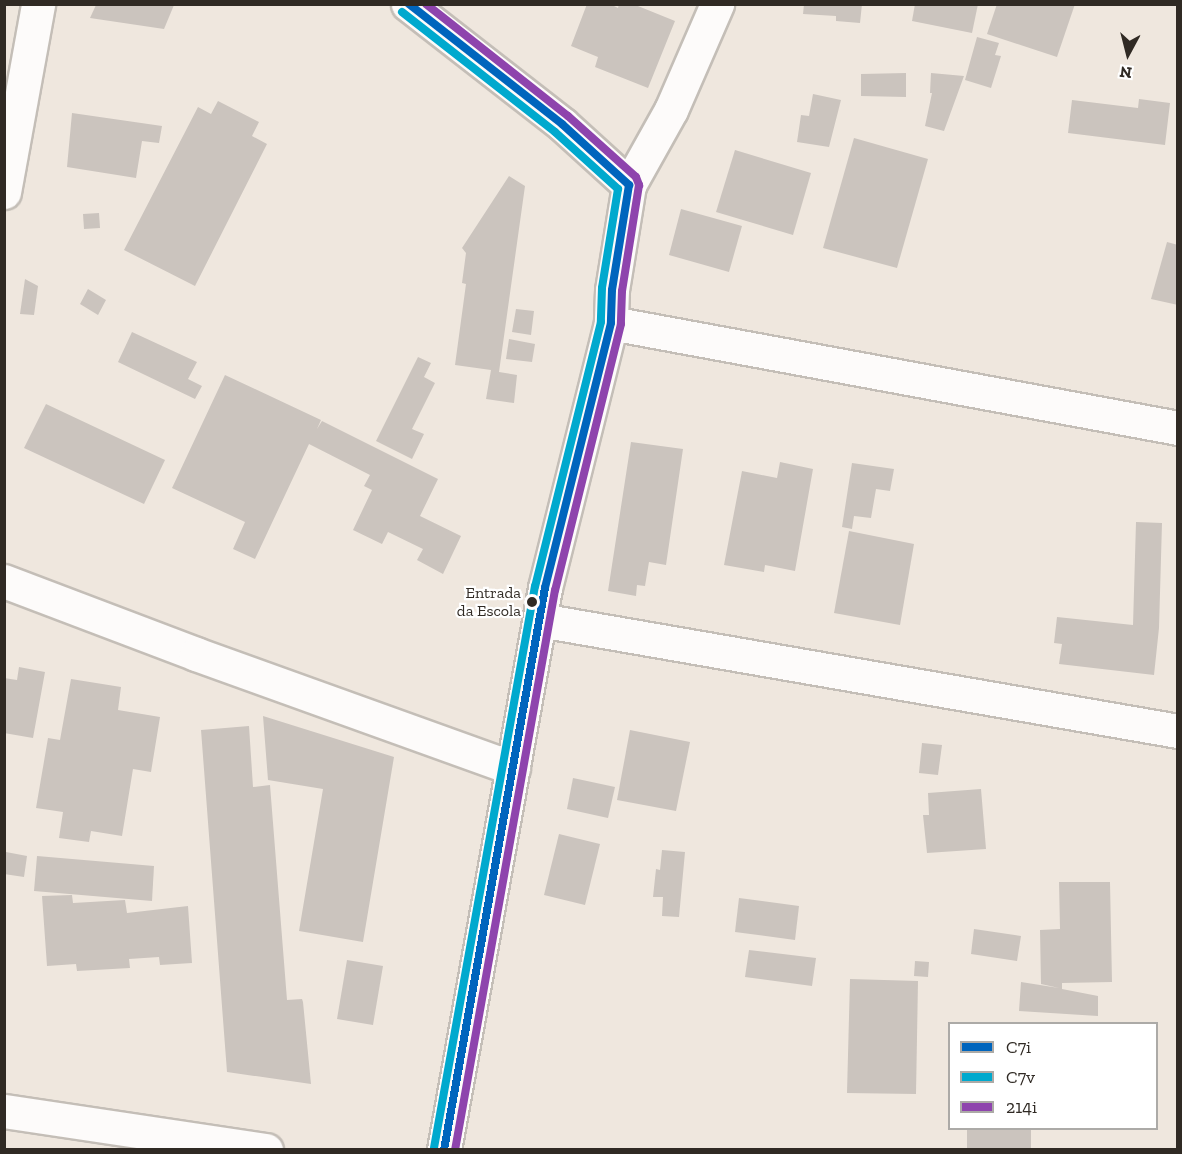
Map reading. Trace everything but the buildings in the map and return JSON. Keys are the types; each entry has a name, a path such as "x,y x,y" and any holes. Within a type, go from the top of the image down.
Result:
{"street":[{"path":"4,192 38,4"},
{"path":"408,4 562,124 629,184"},
{"path":"444,1149 545,588 611,323 612,290 629,184 671,110 717,4"},
{"path":"611,323 1178,428"},
{"path":"4,581 196,654 513,768"},
{"path":"540,620 1178,731"},
{"path":"4,1111 266,1149"}],"transit line":[{"name":"C7i","path":"409,4 562,124 629,185 612,290 611,323 545,588 444,1150"},
{"name":"214i","path":"426,4 568,116 636,177 639,185 622,291 621,324 555,590 455,1150"},
{"name":"C7v","path":"402,12 555,132 618,189 602,288 601,322 535,586 434,1148"}],"place":[{"name":"Entrada da Escola","path":"532,602"}]}
